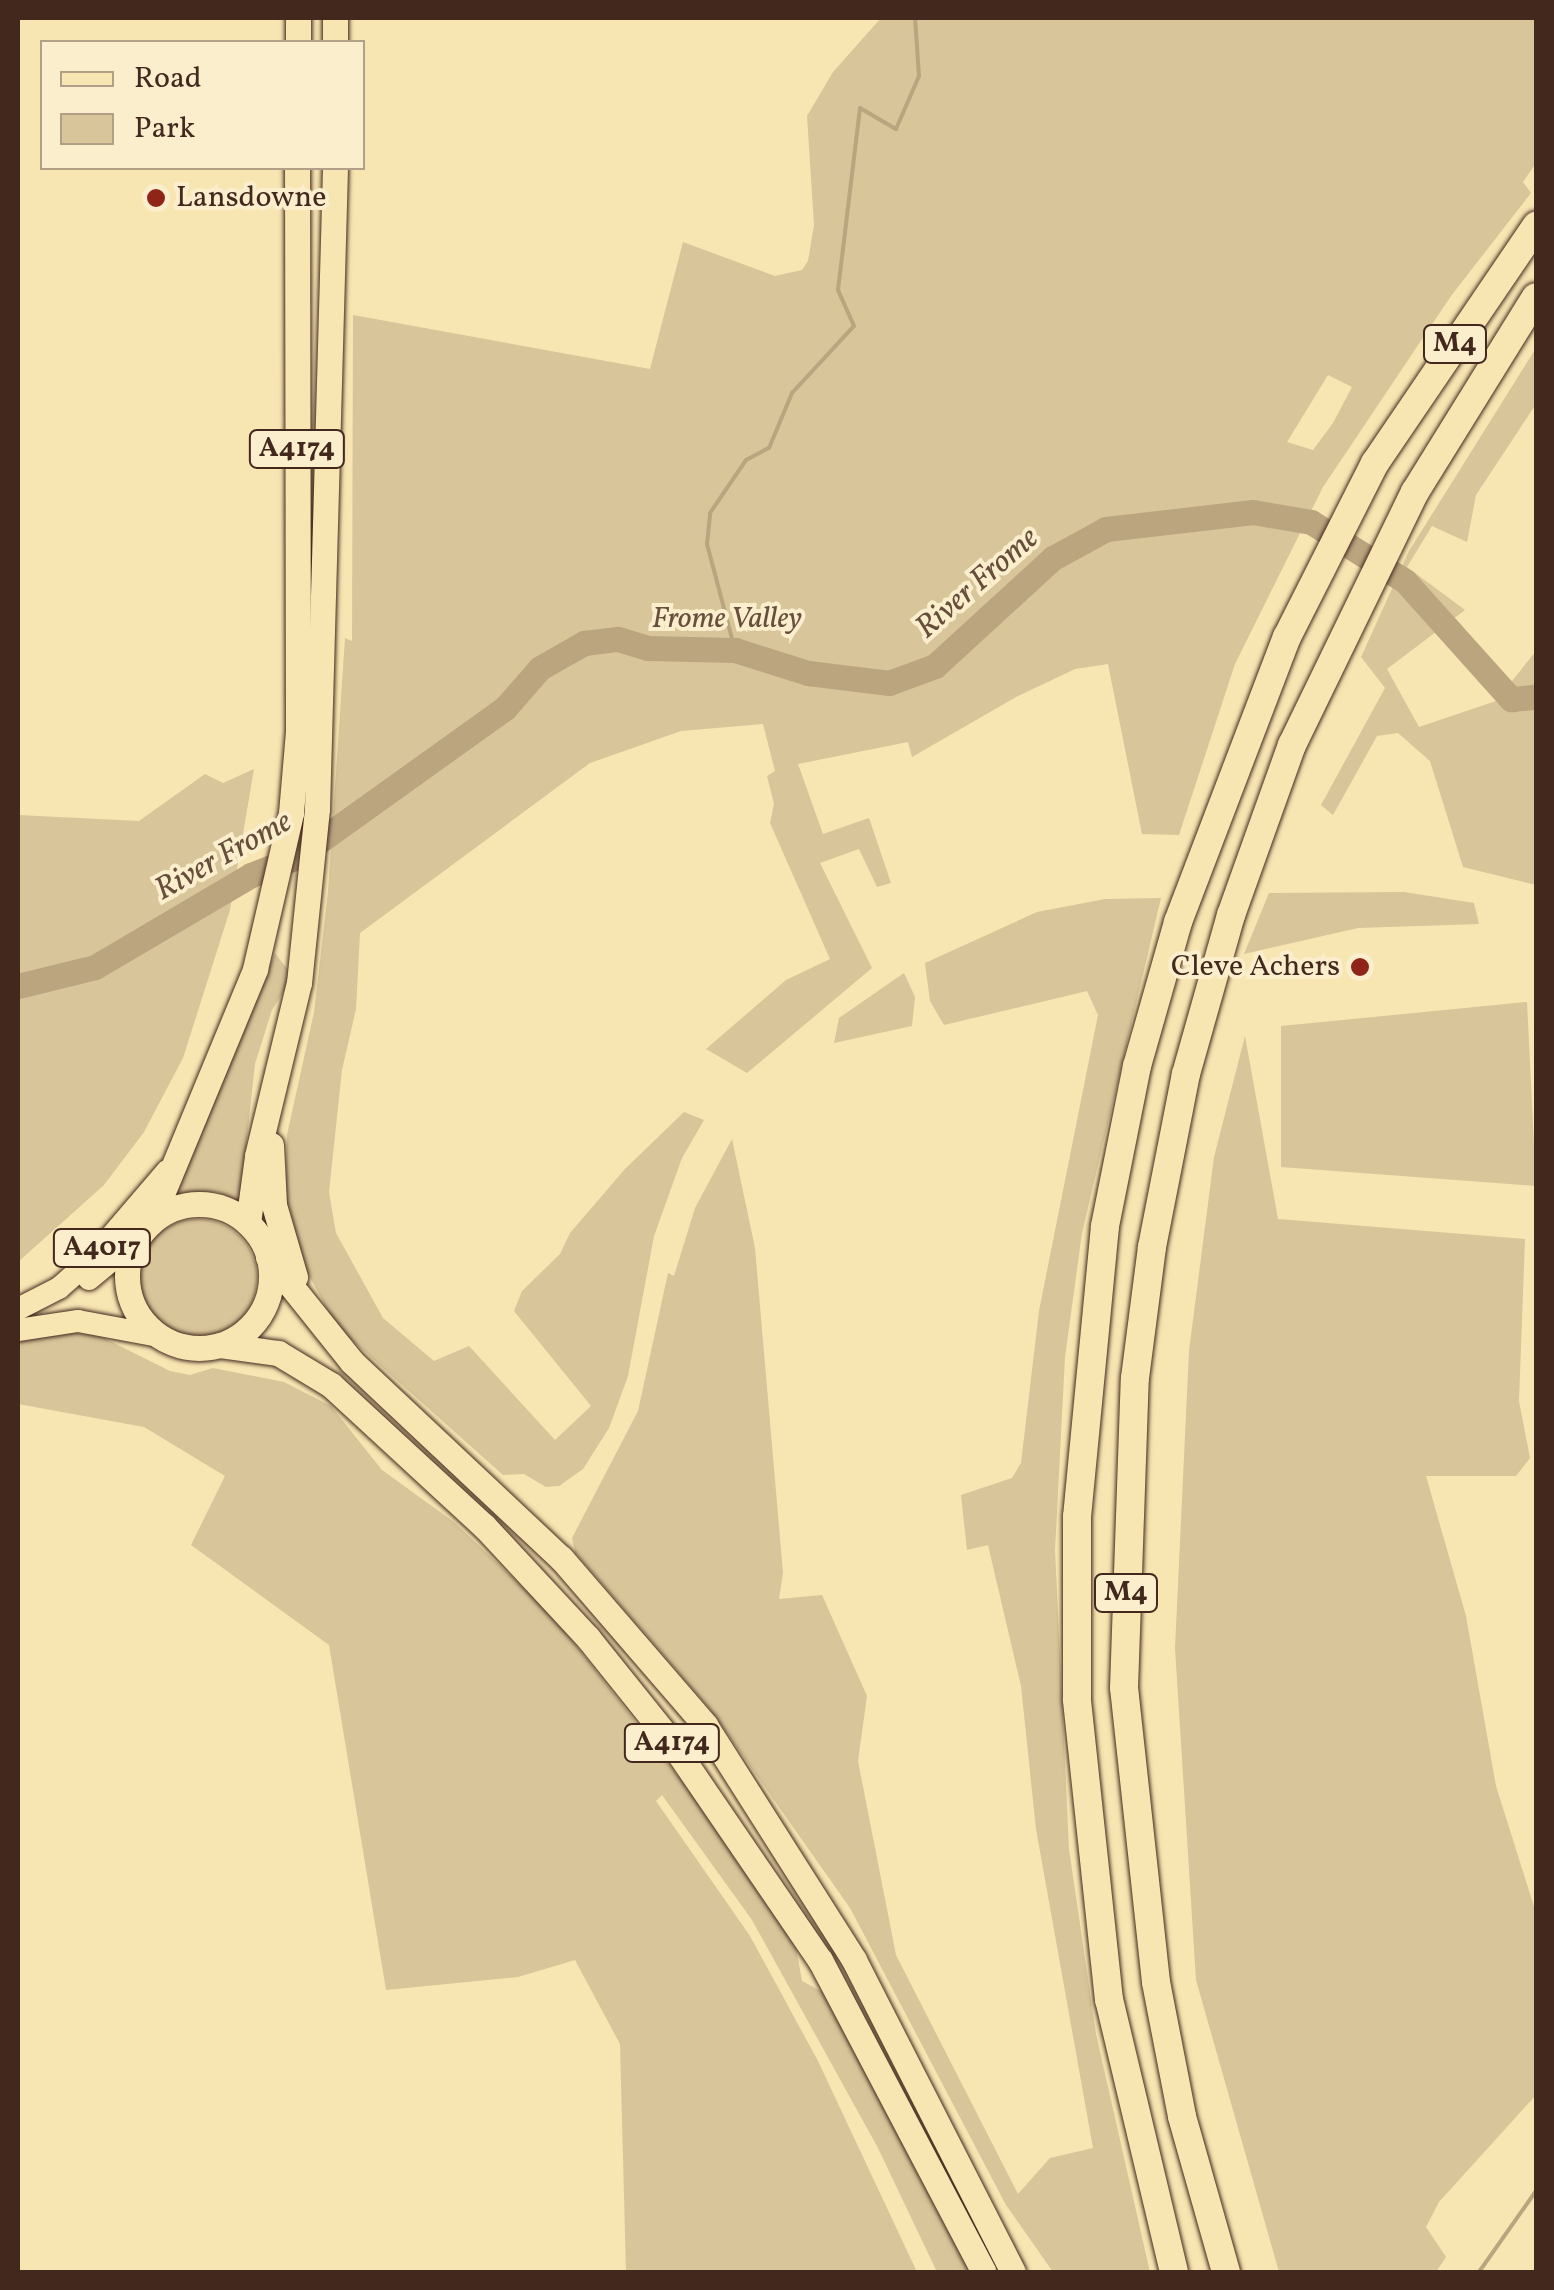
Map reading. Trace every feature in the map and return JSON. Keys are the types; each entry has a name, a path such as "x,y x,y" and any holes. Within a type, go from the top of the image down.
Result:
{"highway":[{"name":"A4174","path":"297,170 298,731 282,866 255,969 143,1232 129,1293 159,1336 188,1347 220,1345 278,1353 331,1385 484,1526 599,1652 669,1738 820,1960 984,2272"},
{"name":"A4174","path":"335,170 324,709 299,983 248,1223 268,1257 320,1326 560,1558 705,1725 854,1960 1012,2272"},
{"name":"M4","path":"1174,2272 1109,2000 1077,1699 1077,1517 1105,1226 1137,1066 1178,922 1287,637 1375,464 1536,226"},
{"name":"M4","path":"1226,2272 1182,2116 1156,1982 1124,1688 1133,1414 1152,1247 1186,1074 1231,915 1258,837 1332,654 1415,492 1536,297"},
{"name":"A4174","path":"276,1085 274,1205 293,1274 320,1326"},
{"path":"143,1232 191,1204 222,1207 248,1223"},
{"path":"220,1345 247,1330 266,1304 268,1257"}],"main road":[{"name":"A4017","path":"18,1310 59,1288 91,1260 170,1167"},
{"name":"A4017","path":"18,1326 66,1296 143,1232"},
{"name":"A4017","path":"18,1326 78,1321 159,1336"}],"green space":[{"name":"Frome Valley","path":"881,18 1536,18 1536,163 1523,182 1531,193 1451,296 1323,487 1235,664 1179,835 1142,834 1108,664 1075,669 1016,697 912,757 908,742 798,764 823,834 869,818 891,883 877,887 859,849 820,863 872,968 747,1073 706,1049 786,980 830,959 770,823 774,804 767,776 775,771 763,724 681,731 590,763 360,933 356,1009 342,1070 329,1192 336,1233 383,1318 434,1361 469,1346 555,1440 591,1406 514,1311 522,1291 560,1254 570,1233 625,1169 684,1112 704,1120 682,1158 654,1236 628,1376 609,1428 583,1469 559,1486 546,1487 524,1474 503,1475 337,1327 306,1270 286,1198 287,1135 314,1012 328,892 345,638 352,641 353,315 650,369 683,242 775,276 802,270 808,261 814,225 807,116 833,72","holes":["1328,375 1352,387 1313,450 1287,442"]},
{"path":"1536,348 1536,404 1476,495 1467,542 1432,526 1407,567 1465,610 1387,669 1419,727 1496,701 1536,651 1536,885 1463,867 1430,761 1398,733 1377,736 1333,815 1321,805 1385,688 1361,657 1409,551"},
{"path":"254,769 230,910 183,1058 144,1132 104,1185 18,1262 18,815 139,821 205,774 223,783"},
{"path":"1404,892 1474,903 1479,924 1358,928 1244,954 1269,893"},
{"path":"1161,898 1082,1233 1065,1357 1055,1550 1069,1849 1096,2034 1150,2272 1053,2272 1006,2205 850,1908 710,1709 575,1552 572,1538 638,1411 668,1273 674,1276 695,1208 732,1139 755,1248 783,1573 779,1599 822,1595 867,1696 858,1761 896,1955 1018,2194 1050,2158 1093,2148 1036,1829 1021,1686 988,1545 967,1550 961,1495 1012,1478 1021,1463 1039,1311 1098,1015 1087,991 944,1025 930,1001 925,963 1037,912 1105,899"},
{"path":"275,953 288,970 286,988 272,1010 255,1064 240,1202 218,1192 176,1193"},
{"path":"904,973 915,997 912,1026 834,1043 839,1018"},
{"path":"1527,1002 1536,1186 1281,1167 1281,1026"},
{"path":"1245,1036 1278,1219 1525,1239 1519,1401 1530,1458 1516,1476 1426,1476 1466,1616 1496,1786 1536,1913 1536,2095 1439,2202 1426,2227 1446,2257 1436,2272 1279,2272 1196,1980 1175,1648 1189,1351 1214,1157"},
{"path":"198,1219 231,1229 247,1245 257,1278 247,1311 231,1327 198,1337 165,1327 149,1311 139,1278 149,1245 165,1229"},
{"path":"68,1332 100,1336 170,1371 190,1375 213,1368 284,1382 331,1406 382,1470 454,1522 552,1615 727,1839 796,1948 802,1981 825,1993 973,2272 937,2272 878,2148 752,1920 662,1795 656,1801 750,1936 818,2061 917,2272 626,2272 620,2044 575,1960 518,1977 386,1990 329,1645 191,1545 225,1476 144,1427 18,1404 18,1337"}],"waterway":[{"path":"735,650 707,544 710,513 746,460 769,448 792,393 854,326 838,290 860,108 896,129 919,76 915,18"},
{"name":"River Frome","path":"18,986 95,967 251,875 297,857 505,708 540,668 584,643 618,639 648,648 735,650 808,673 889,683 935,666 1053,558 1106,529 1253,512 1311,522 1405,581 1511,699 1536,697"},
{"path":"1479,2272 1536,2191"}],"place":[{"name":"Lansdowne","path":"156,198"},
{"name":"Cleve Achers","path":"1360,967"}]}
